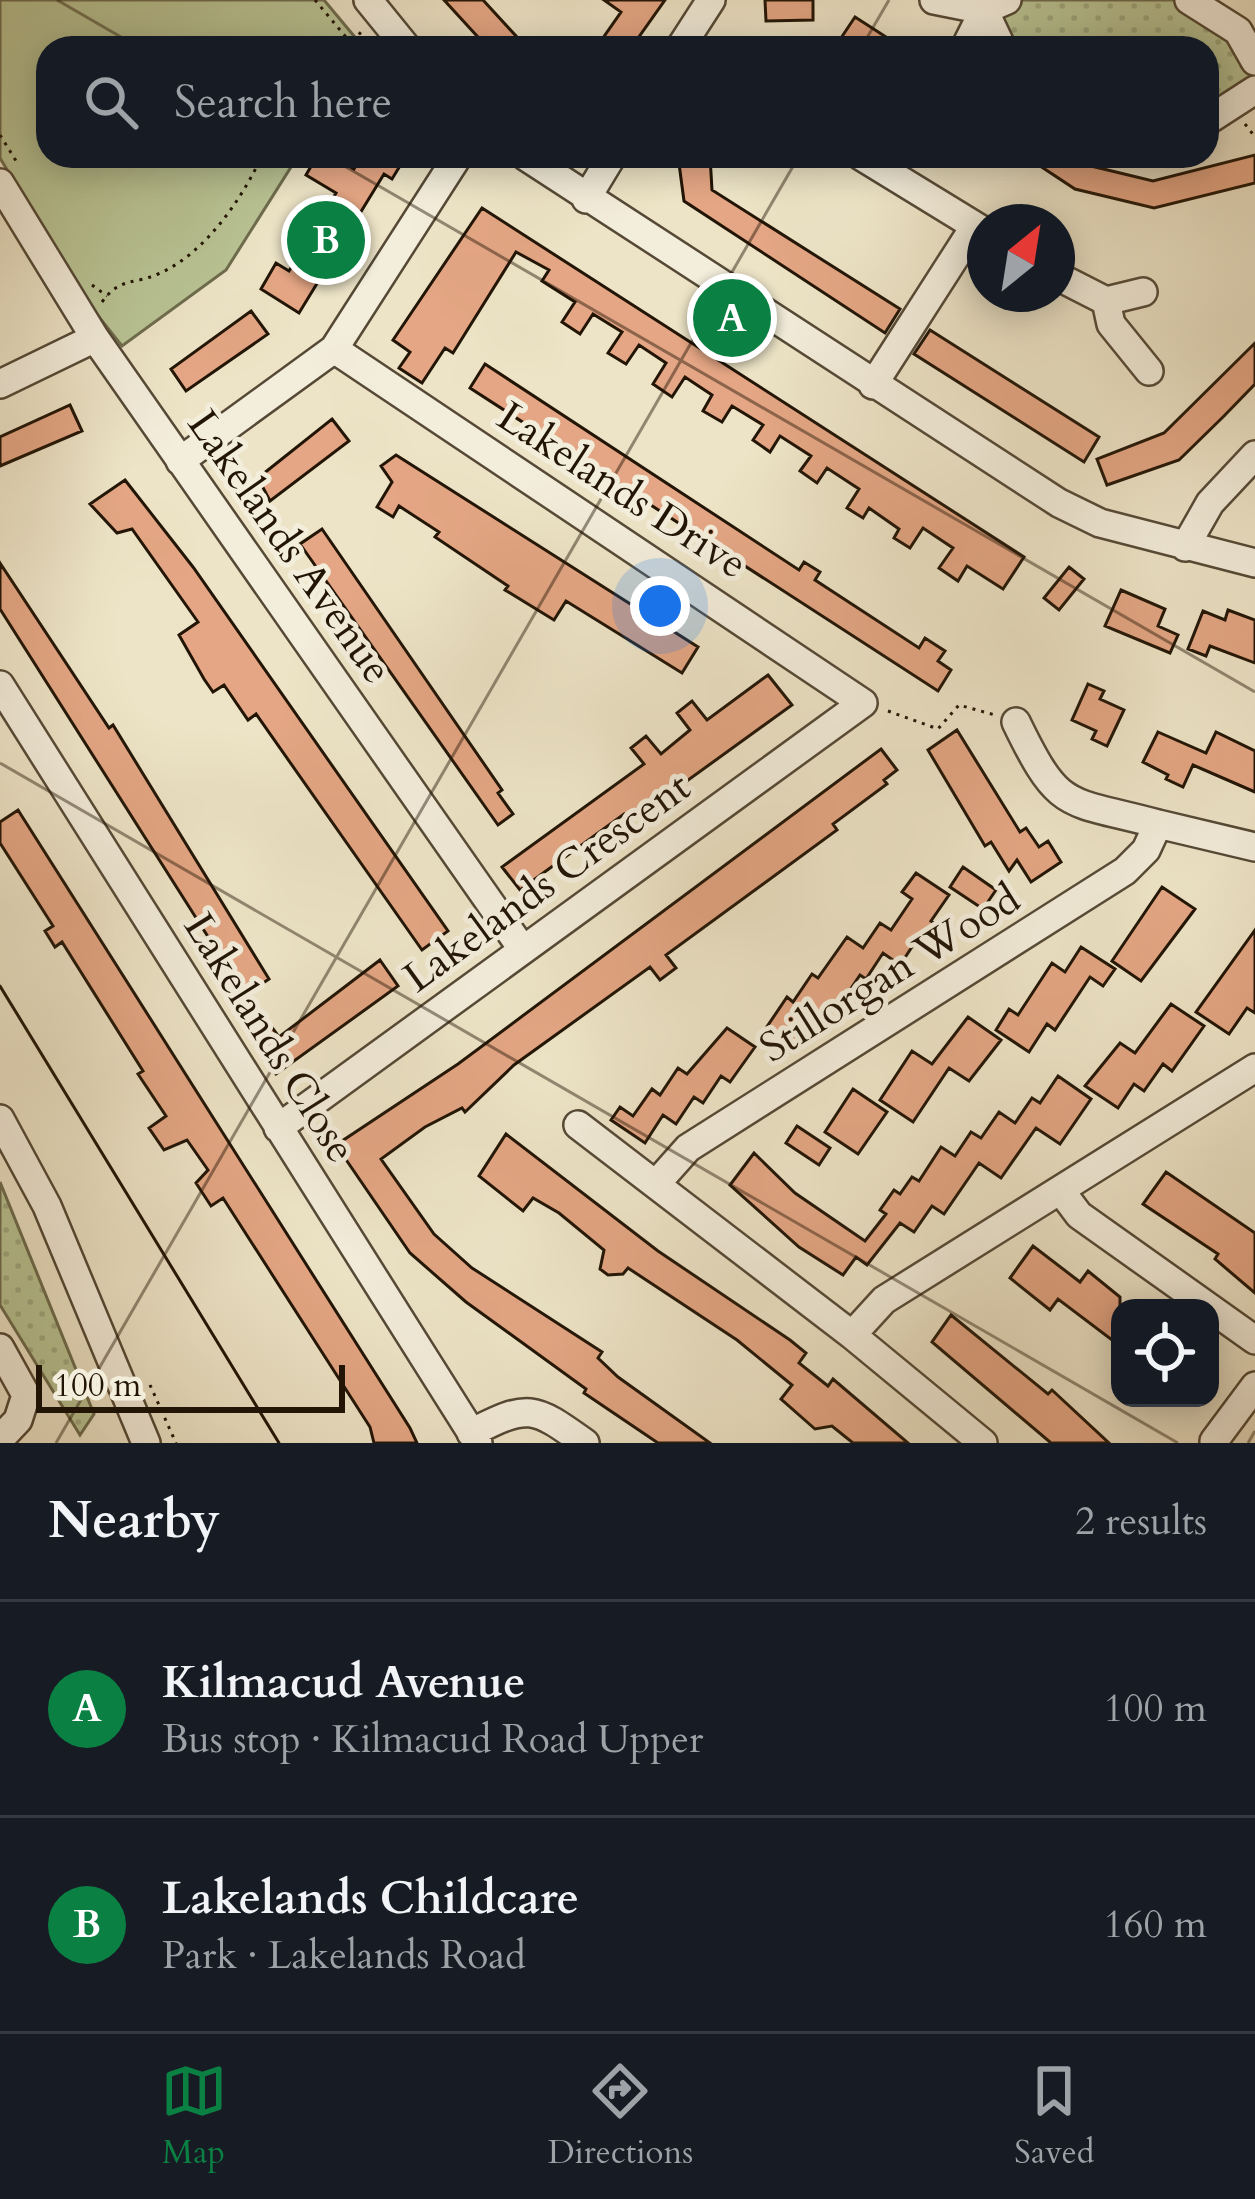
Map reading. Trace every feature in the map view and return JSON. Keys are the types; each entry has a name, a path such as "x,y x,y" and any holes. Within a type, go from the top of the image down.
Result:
{"street":[{"path":"368,0 397,36"},
{"path":"688,36 711,0"},
{"path":"934,0 995,5"},
{"path":"1189,0 1238,31 1255,61"},
{"path":"973,36 995,5"},
{"path":"995,5 1000,36"},
{"path":"1219,113 1255,90"},
{"path":"179,461 334,349 450,168"},
{"path":"542,168 1059,503 1100,523 1255,563"},
{"path":"586,199 605,168"},
{"path":"896,168 967,220"},
{"name":"Lakelands Avenue","path":"0,183 89,329 179,461 523,950"},
{"path":"873,385 967,248"},
{"path":"1075,285 1106,301 1143,292"},
{"path":"1106,301 1111,324 1149,370"},
{"path":"0,384 89,329"},
{"name":"Lakelands Drive","path":"334,349 863,703"},
{"path":"1185,547 1210,503 1255,455"},
{"name":"Lakelands Close","path":"0,685 474,1438 513,1412 532,1410 585,1443"},
{"name":"Lakelands Crescent","path":"278,1128 863,703"},
{"path":"1016,722 1055,791 1158,824 1255,847"},
{"name":"Stillorgan Wood","path":"656,1184 688,1148 1125,872 1146,850 1158,824"},
{"path":"852,1335 884,1300 1255,1068"},
{"path":"0,1119 52,1218 135,1435"},
{"path":"578,1125 852,1335 983,1443"},
{"path":"1061,1191 1079,1215 1255,1340"},
{"path":"0,1348 26,1395 18,1420 0,1439"},
{"path":"1214,1441 1255,1386"}],"path":[{"path":"315,0 345,36"},
{"path":"89,329 117,284 158,274 210,234 256,168"},
{"path":"863,703 938,729 959,705 1016,722"}],"green space":[{"path":"0,0 324,0 354,36 36,36 36,168 290,168 226,270 122,346 87,302 0,158"},
{"path":"1007,0 1188,0 1255,62 1255,89 1219,113 1219,36 996,36 984,10"},
{"path":"0,1182 94,1414 80,1435 0,1305"}],"building":[{"path":"444,0 483,0 516,36 477,36"},
{"path":"604,0 665,0 640,36 604,36 621,12"},
{"path":"765,0 813,0 813,20 766,21"},
{"path":"855,17 884,36 842,36"},
{"path":"1255,155 1255,183 1154,208 1075,189 1043,168 1099,168 1153,181 1219,168"},
{"path":"310,168 399,168 392,179 384,174 299,313 261,289 276,263 289,271 336,193 306,175"},
{"path":"680,168 711,168 712,190 900,309 885,333 684,201"},
{"path":"482,208 1024,557 1003,589 967,566 958,581 939,568 953,548 923,528 910,548 894,538 899,529 869,508 863,518 847,508 859,489 827,468 817,483 800,471 811,456 780,436 770,452 753,440 763,425 732,406 722,422 703,411 712,395 685,377 672,397 653,384 666,363 639,345 626,364 608,353 622,332 593,314 580,334 562,322 575,302 542,281 549,270 516,252 453,353 445,348 422,383 399,368 410,352 393,340"},
{"path":"251,311 268,334 186,391 171,369"},
{"path":"930,330 1099,437 1084,462 914,354"},
{"path":"1255,343 1255,384 1179,460 1107,485 1097,459 1164,433"},
{"path":"485,364 799,570 804,562 820,572 815,580 919,648 925,638 945,651 938,661 951,670 938,691 470,388"},
{"path":"70,405 82,431 0,466 0,437"},
{"path":"332,419 349,441 270,501 258,478"},
{"path":"396,455 698,647 682,673 566,601 554,620 505,590 508,586 435,537 439,532 399,506 393,517 377,507 392,482 381,466"},
{"path":"125,480 193,567 448,931 422,950 256,714 248,720 224,685 213,692 204,679 179,635 198,622 132,529 117,533 90,504"},
{"path":"322,529 502,790 498,793 513,814 498,825 300,544"},
{"path":"0,563 109,728 113,725 269,979 245,995 0,609"},
{"path":"1069,567 1084,579 1059,610 1044,598"},
{"path":"1121,590 1165,609 1158,626 1178,635 1170,653 1105,626"},
{"path":"1228,610 1255,620 1255,663 1210,646 1206,656 1188,649 1203,611 1225,620"},
{"path":"768,675 792,705 630,822 624,814 520,890 502,867 644,764 631,748 646,736 661,754 690,730 677,713 692,701 707,720"},
{"path":"1088,684 1104,691 1100,699 1124,710 1107,746 1092,739 1096,731 1072,720"},
{"path":"957,730 1020,832 1026,828 1039,847 1048,841 1061,862 1031,882 1017,860 1009,871 991,842 985,846 928,750"},
{"path":"1158,732 1206,753 1216,732 1255,751 1255,792 1193,765 1183,787 1166,779 1168,775 1143,762"},
{"path":"881,749 897,770 884,780 887,784 833,824 837,830 666,955 676,968 660,980 650,967 514,1065 465,1112 462,1108 425,1127 381,1159 434,1234 472,1268 602,1352 598,1358 618,1377 710,1443 658,1443 584,1393 586,1389 466,1302 410,1253 336,1145 458,1064"},
{"path":"18,810 417,1443 374,1443 370,1427 223,1198 211,1206 196,1183 208,1170 187,1140 164,1150 149,1128 166,1116 138,1074 143,1071 62,942 55,947 45,931 53,926 0,843 0,822"},
{"path":"963,867 996,890 983,909 950,887"},
{"path":"916,873 949,895 931,921 941,927 927,949 916,941 900,965 883,953 866,979 860,975 837,1009 830,1005 790,1052 762,1034 787,997 793,1002 812,974 818,978 847,937 863,948 880,923 891,930 912,899 902,892"},
{"path":"1162,887 1195,909 1141,981 1112,961"},
{"path":"1255,930 1255,1013 1247,1008 1229,1034 1196,1012"},
{"path":"1081,947 1115,969 1103,986 1090,977 1055,1030 1047,1024 1029,1052 996,1030 1009,1009 1018,1015 1052,963 1065,972"},
{"path":"380,960 398,986 276,1074 252,1039 271,1026 279,1037"},
{"path":"1171,1004 1204,1026 1172,1071 1163,1064 1144,1091 1134,1084 1118,1108 1085,1086 1120,1043 1135,1053"},
{"path":"968,1017 1001,1040 969,1081 949,1068 913,1122 880,1100 912,1051 932,1064"},
{"path":"727,1028 755,1047 730,1082 721,1076 703,1103 694,1097 676,1124 663,1115 645,1143 611,1120 620,1107 633,1116 652,1089 660,1095 678,1068 687,1074"},
{"path":"1058,1076 1091,1099 1060,1144 1036,1128 1001,1178 979,1163 944,1214 932,1206 914,1232 900,1223 867,1265 856,1257 843,1275 799,1247 730,1185 754,1153 795,1193 865,1241 886,1214 880,1210 894,1190 900,1194 912,1177 919,1181 941,1147 955,1156 971,1132 981,1138 999,1112 1015,1123 1032,1098 1040,1103"},
{"path":"853,1089 887,1112 858,1154 825,1132"},
{"path":"797,1126 830,1148 819,1165 786,1143"},
{"path":"506,1134 658,1251 790,1340 806,1353 799,1363 828,1386 833,1379 908,1443 853,1443 832,1426 815,1429 781,1399 792,1385 737,1340 628,1268 623,1274 608,1275 600,1269 604,1250 559,1213 533,1198 523,1211 479,1176"},
{"path":"1166,1172 1255,1233 1255,1293 1215,1259 1218,1254 1143,1204"},
{"path":"1033,1246 1080,1282 1088,1271 1120,1297 1111,1299 1111,1339 1058,1299 1050,1310 1010,1278"},
{"path":"951,1315 1048,1394 1052,1390 1109,1443 1051,1443 932,1342"}],"tram line":[{"path":"0,986 279,1443"}],"place":[{"name":"Lakelands Childcare","path":"326,240"},
{"name":"Kilmacud Avenue","path":"732,318"}]}
